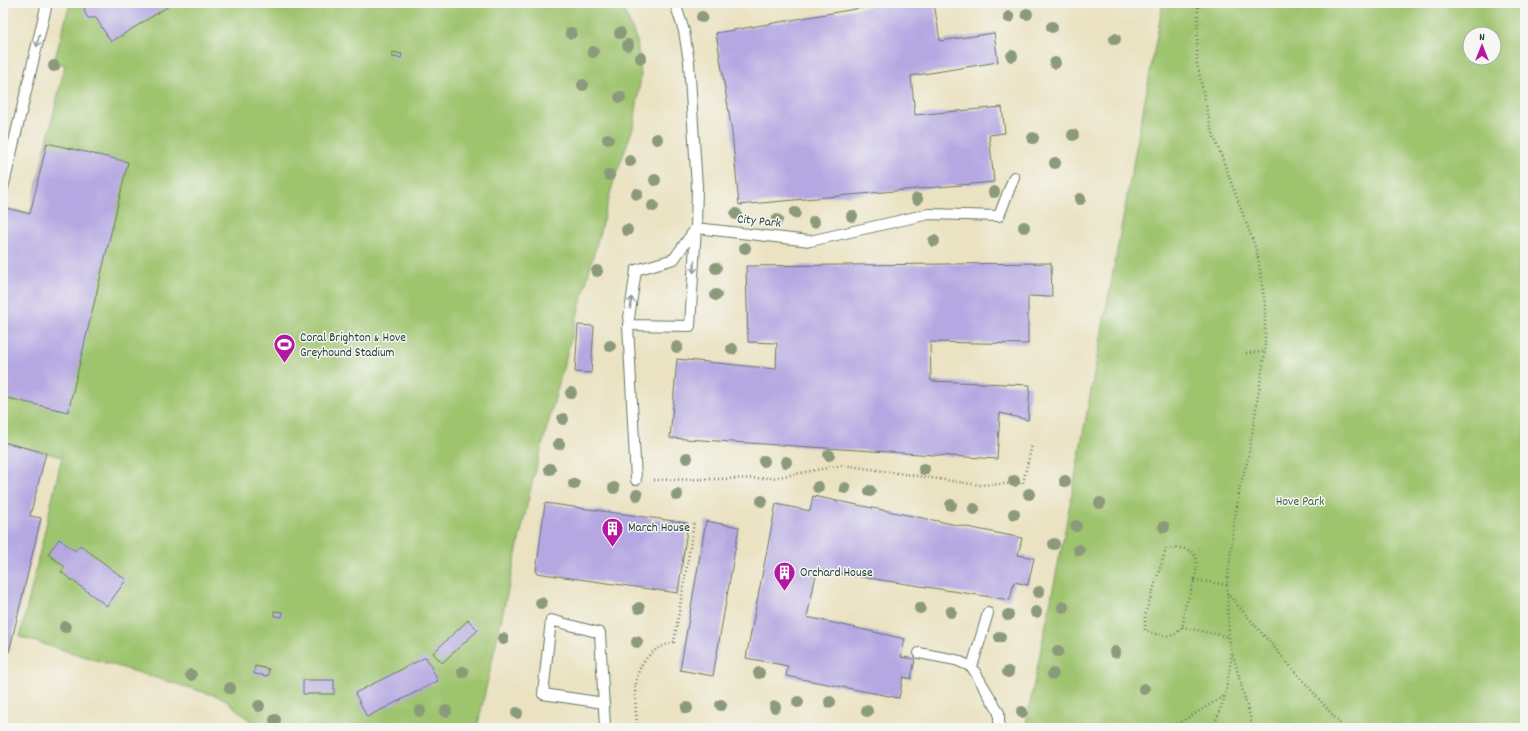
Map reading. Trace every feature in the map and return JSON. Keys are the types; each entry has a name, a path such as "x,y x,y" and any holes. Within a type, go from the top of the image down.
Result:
{"lane":[{"path":"3,188 47,3"},
{"path":"628,325 690,326 697,187 689,62 684,31 677,3"},
{"name":"City Park","path":"696,228 810,241 929,214 999,216 1014,177"},
{"path":"636,480 628,325 636,270 674,259 696,228"},
{"path":"972,667 988,613"},
{"path":"604,703 543,694 551,620 600,633 604,703 605,728"},
{"path":"919,653 956,660 972,667 997,709 999,714 999,728"}],"path":[{"path":"1198,3 1197,63 1211,128 1257,252 1265,304 1265,352 1248,459 1240,486 1227,585 1229,637 1232,654 1253,728"},
{"path":"1246,353 1265,352"},
{"path":"636,480 773,478 843,465 979,485 1023,484 1032,445"},
{"path":"637,728 635,685 638,672 643,661 652,653 657,649 674,642 694,523"},
{"path":"1186,548 1192,552 1196,558 1196,572 1194,580 1191,592 1184,608 1182,627 1175,634 1161,636 1145,630 1145,615 1166,549 1186,548"},
{"path":"1194,580 1227,585"},
{"path":"1227,592 1344,728"},
{"path":"1182,627 1229,637"},
{"path":"1213,728 1225,696 1232,654"},
{"path":"1172,728 1225,696"}],"green space":[{"name":"Coral Brighton & Hove Greyhound Stadium","path":"70,3 621,3 637,41 641,75 634,125 613,183 532,483 477,728 259,728 223,698 20,637 62,457 3,442 3,326 8,303 3,302 3,220 6,208 30,213 65,65 54,62"},
{"name":"Hove Park","path":"1163,3 1525,3 1525,728 1025,728 1066,525"}],"building":[{"path":"86,3 172,4 111,42 96,18 88,18 84,11"},
{"path":"890,3 934,3 940,41 994,33 998,62 911,76 915,115 1002,107 1005,133 989,135 994,182 739,205 732,132 716,33"},
{"path":"392,52 402,54 401,58 392,57"},
{"path":"47,143 128,162 68,412 3,397 3,326 8,303 3,302 3,220 6,208 30,214"},
{"path":"1051,263 1052,297 1028,296 1028,344 930,342 931,381 1030,385 1028,420 1000,413 997,459 670,438 677,359 776,369 777,343 748,342 746,266"},
{"path":"578,325 594,326 591,373 575,372"},
{"path":"3,442 46,453 30,516 41,518 9,652 3,651"},
{"name":"Orchard House","path":"813,496 1022,538 1018,555 1034,558 1028,585 1014,582 1010,600 817,570 807,617 905,639 901,657 915,659 911,679 903,677 899,698 786,676 788,666 746,658 776,504 810,511"},
{"name":"March House","path":"545,503 688,523 678,593 536,573"},
{"path":"706,521 739,527 713,676 680,670"},
{"path":"59,539 75,551 80,545 126,580 107,606 61,572 65,567 48,554"},
{"path":"274,611 283,612 282,617 274,616"},
{"path":"468,620 478,630 442,663 433,653"},
{"path":"426,657 438,681 367,717 355,693"},
{"path":"255,666 269,669 268,676 254,674"},
{"path":"303,680 334,680 334,694 303,694"}],"place":[{"name":"Coral Brighton & Hove Greyhound Stadium","path":"284,364"},
{"name":"March House","path":"612,548"},
{"name":"Orchard House","path":"785,592"}]}
